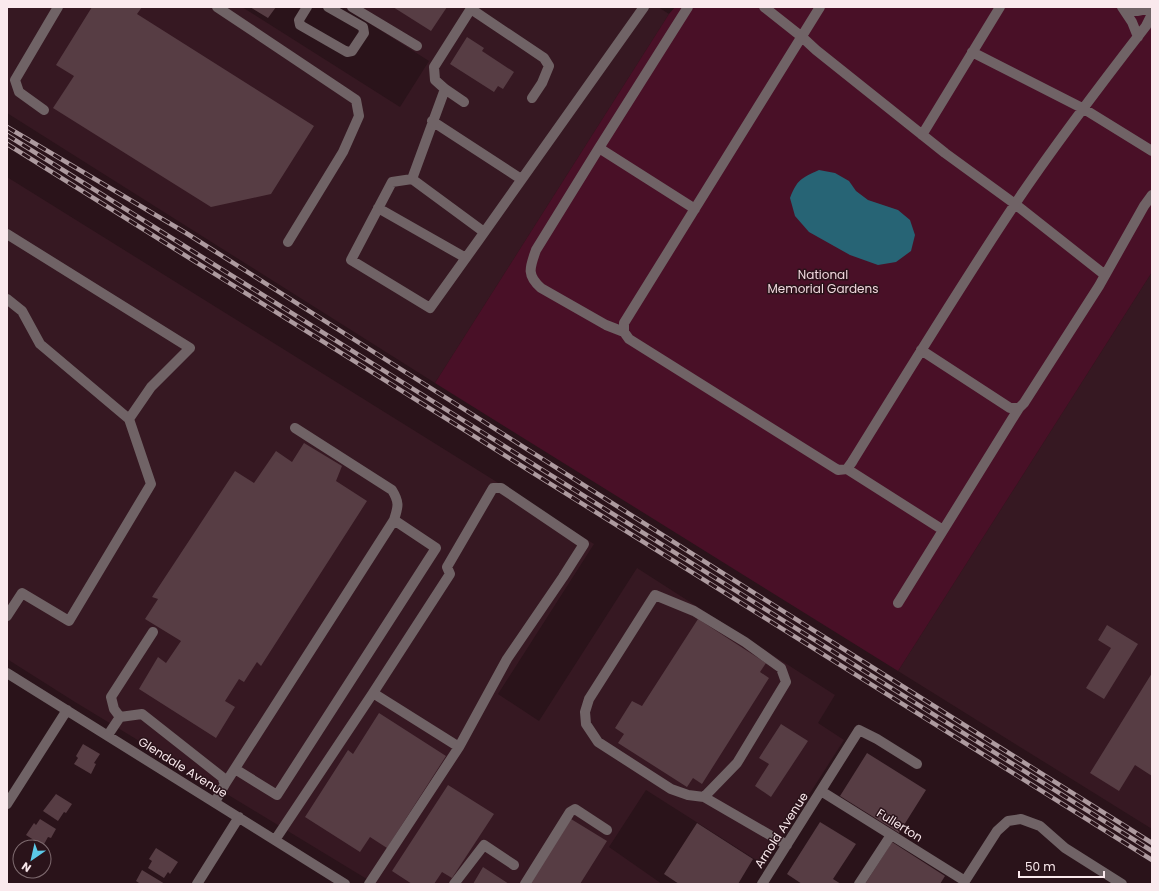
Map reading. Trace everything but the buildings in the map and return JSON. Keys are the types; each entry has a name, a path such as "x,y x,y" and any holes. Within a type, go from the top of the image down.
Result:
{"street":[{"path":"44,110 19,92 15,80 58,7"},
{"path":"216,7 356,100 359,116 343,152 288,242"},
{"path":"307,7 299,20 300,25 347,52 352,51 364,33 363,27 328,7"},
{"path":"352,7 417,46"},
{"path":"484,232 412,179 392,182 351,260 430,308 644,7"},
{"path":"688,7 598,148 536,250 530,266 533,281 541,288 606,325 624,332 629,339 838,470 847,469 943,530"},
{"path":"764,7 922,135 989,186 1016,204 1105,275"},
{"path":"624,332 624,323 820,7"},
{"path":"922,135 1000,7"},
{"path":"1122,7 1137,11 1152,8"},
{"path":"1122,7 1132,22 1138,37"},
{"path":"464,102 444,89 435,80 434,67 472,8 544,58 548,66 542,83 532,98"},
{"path":"847,469 921,350 1016,204 1074,121 1146,26 1152,14"},
{"path":"972,52 1084,109 1152,151"},
{"path":"412,179 444,89"},
{"path":"432,121 521,179"},
{"path":"598,148 695,209"},
{"path":"898,603 1019,408 1105,275 1152,194"},
{"path":"378,208 466,258"},
{"path":"7,234 190,348 151,387 129,419"},
{"path":"7,299 22,311 40,344 129,419 151,484 69,621 22,593 8,612"},
{"path":"921,350 1010,408 1019,408"},
{"path":"215,802 225,784 394,520 398,507 397,499 392,490 295,428"},
{"path":"275,840 450,574 447,567 494,488 501,488 584,544 506,659 459,747 369,884"},
{"path":"235,769 277,795 436,548 394,520"},
{"path":"704,797 737,763 786,682 781,668 745,642 694,611 655,595 589,699 585,712 586,724 598,742 671,789 688,795 704,797 786,845"},
{"path":"120,717 114,709 111,697 153,632"},
{"name":"Glendale Avenue","path":"7,673 240,817 345,884"},
{"path":"373,693 459,747"},
{"path":"7,804 67,710"},
{"path":"108,736 120,717 142,714 222,777 225,784"},
{"name":"Arnold Avenue","path":"762,884 859,730 877,739 916,764"},
{"name":"Fullerton","path":"821,790 964,882"},
{"path":"525,884 570,812 575,809 607,830"},
{"path":"197,884 240,817"},
{"path":"964,882 997,831 1008,821 1021,819 1040,826 1065,848 1122,884"},
{"path":"859,884 891,835"},
{"path":"454,884 484,845 514,865"}],"shaded area":[{"path":"7,7 242,7 400,107 429,61 343,7 658,7 669,14 435,383 7,113"},
{"path":"7,177 594,544 498,694 539,721 637,568 835,695 818,723 844,740 764,865 646,790 609,847 662,884 375,884 75,702 7,659"},
{"path":"1152,272 1152,829 898,671"}],"green space":[{"name":"National Memorial Gardens","path":"675,7 1152,7 1152,272 898,671 435,383 669,14"}],"water":[{"path":"819,170 835,173 849,181 856,191 868,200 898,210 910,220 915,235 911,251 896,262 878,265 850,255 809,232 795,216 790,198 800,180"}],"railway":[{"path":"7,127 186,233 1152,843"},
{"path":"7,135 1152,851"},
{"path":"7,144 1152,860"}]}
